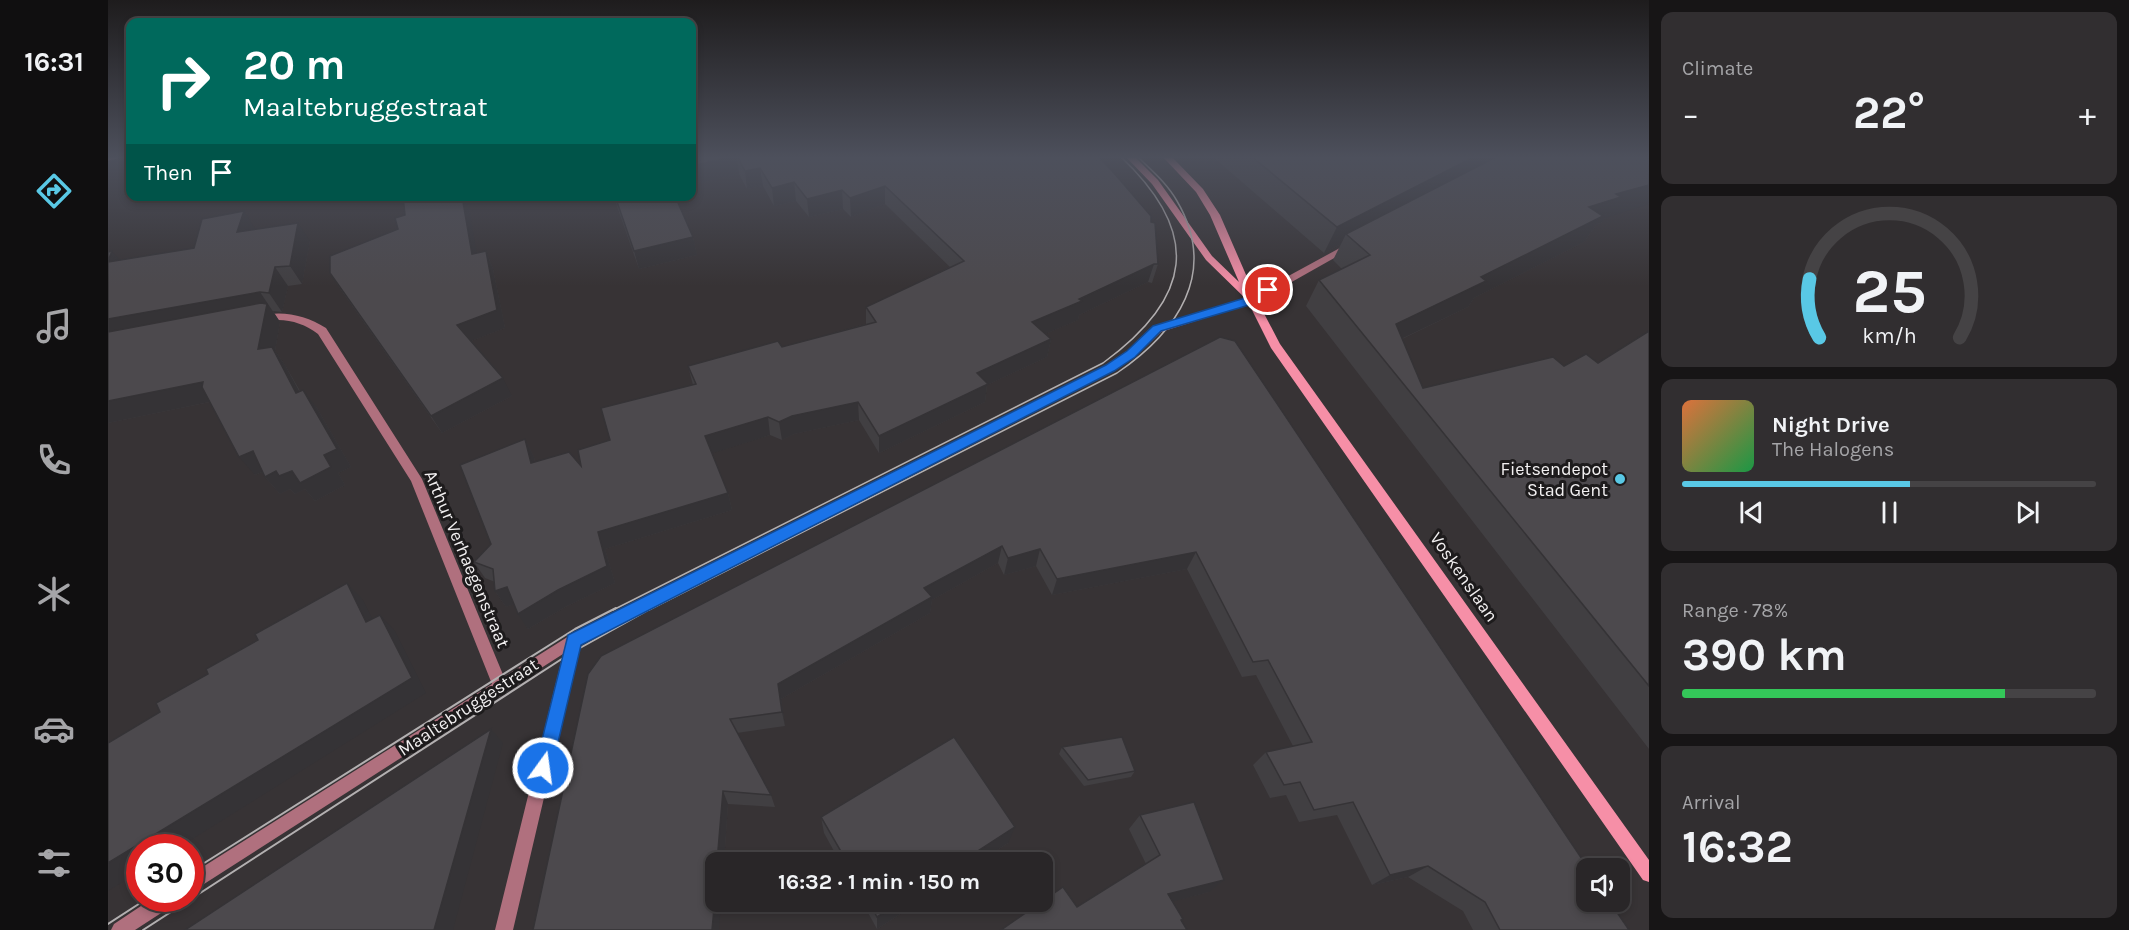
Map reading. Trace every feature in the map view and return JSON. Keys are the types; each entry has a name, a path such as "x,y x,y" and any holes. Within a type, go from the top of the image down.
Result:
{"street":[{"name":"Voskenslaan","path":"1167,199 1209,258 1252,300"},
{"name":"Voskenslaan","path":"1205,199 1215,214 1252,300 1275,345 1649,874"},
{"name":"Maaltebruggestraat","path":"204,876 574,640 1110,368 1131,354 1157,329 1252,300 1361,240"},
{"name":"Arthur Verhaegenstraat","path":"252,320 274,316 294,317 311,322 322,331 416,479 500,686"},
{"path":"504,930 574,640"},
{"path":"120,930 148,912"}],"building":[{"path":"899,199 1137,199 1151,216 1151,222 1155,223 1158,264 1079,299 1082,301 1032,322 1051,339 977,373 988,384 879,436 858,402 792,416 779,422 768,417 705,436 728,493 598,532 607,566 558,590 518,614 507,587 495,591 493,569 474,562 491,544 460,465 525,439 531,463 569,452 581,466 578,450 610,440 601,408 696,384 688,366 778,341 782,347 876,322 866,307 964,261"},
{"path":"1304,199 1391,199 1337,227"},
{"path":"1413,199 1613,199 1589,207 1603,216 1481,277 1486,281 1396,324 1423,388 1553,357 1564,366 1586,354 1598,363 1649,331 1649,686 1319,280 1370,255 1346,234"},
{"path":"404,201 463,201 472,254 486,251 497,310 457,325 503,378 431,416 330,273 330,256 398,229 395,218 405,215"},
{"path":"617,201 677,201 693,237 634,251"},
{"path":"244,211 237,232 298,223 290,266 275,267 269,293 260,292 108,319 108,262 194,248 202,219"},
{"path":"261,303 267,304 258,349 272,347 296,393 303,390 337,449 324,455 331,467 300,483 292,471 279,476 276,471 265,477 253,451 239,457 202,387 203,382 108,401 108,332"},
{"path":"1220,337 1235,341 1581,858 1576,858 1576,912 1617,912 1629,930 1500,930 1485,902 1428,866 1390,875 1353,802 1314,810 1300,782 1284,785 1266,752 1312,742 1268,660 1253,662 1196,552 1057,579 1040,549 1008,558 1002,546 924,588 932,597 778,684 782,712 730,719 771,795 723,791 718,852 705,852 705,912 714,912 712,930 533,930 588,674 601,656"},
{"path":"347,583 366,622 380,615 412,678 156,834 126,834 126,852 108,863 108,743 160,712 156,703 208,674 206,669 258,640 255,634"},
{"path":"491,729 434,930 185,930"},
{"path":"954,737 1015,827 976,852 841,852 821,817"},
{"path":"1122,737 1135,771 1088,780 1062,747"},
{"path":"1194,802 1224,880 1168,894 1187,930 1001,930 1027,912 1053,912 1053,894 1063,887 1077,907 1160,855 1140,815"},
{"path":"874,912 885,912 877,917"}],"tram line":[{"path":"613,610 1103,363 1133,339 1155,314 1169,290 1176,264 1175,239 1165,212 1157,199"},
{"path":"649,610 1117,373 1139,357 1158,339 1173,320 1185,299 1192,276 1194,252 1189,227 1176,199"},
{"path":"204,863 575,629 616,608"},
{"path":"143,930 571,653 652,608"},
{"path":"108,924 126,912"}],"place":[{"name":"Fietsendepot Stad Gent","path":"1620,479"}],"route":[{"path":"543,768 574,640 1110,368 1131,354 1157,329 1252,300 1268,290"}]}
